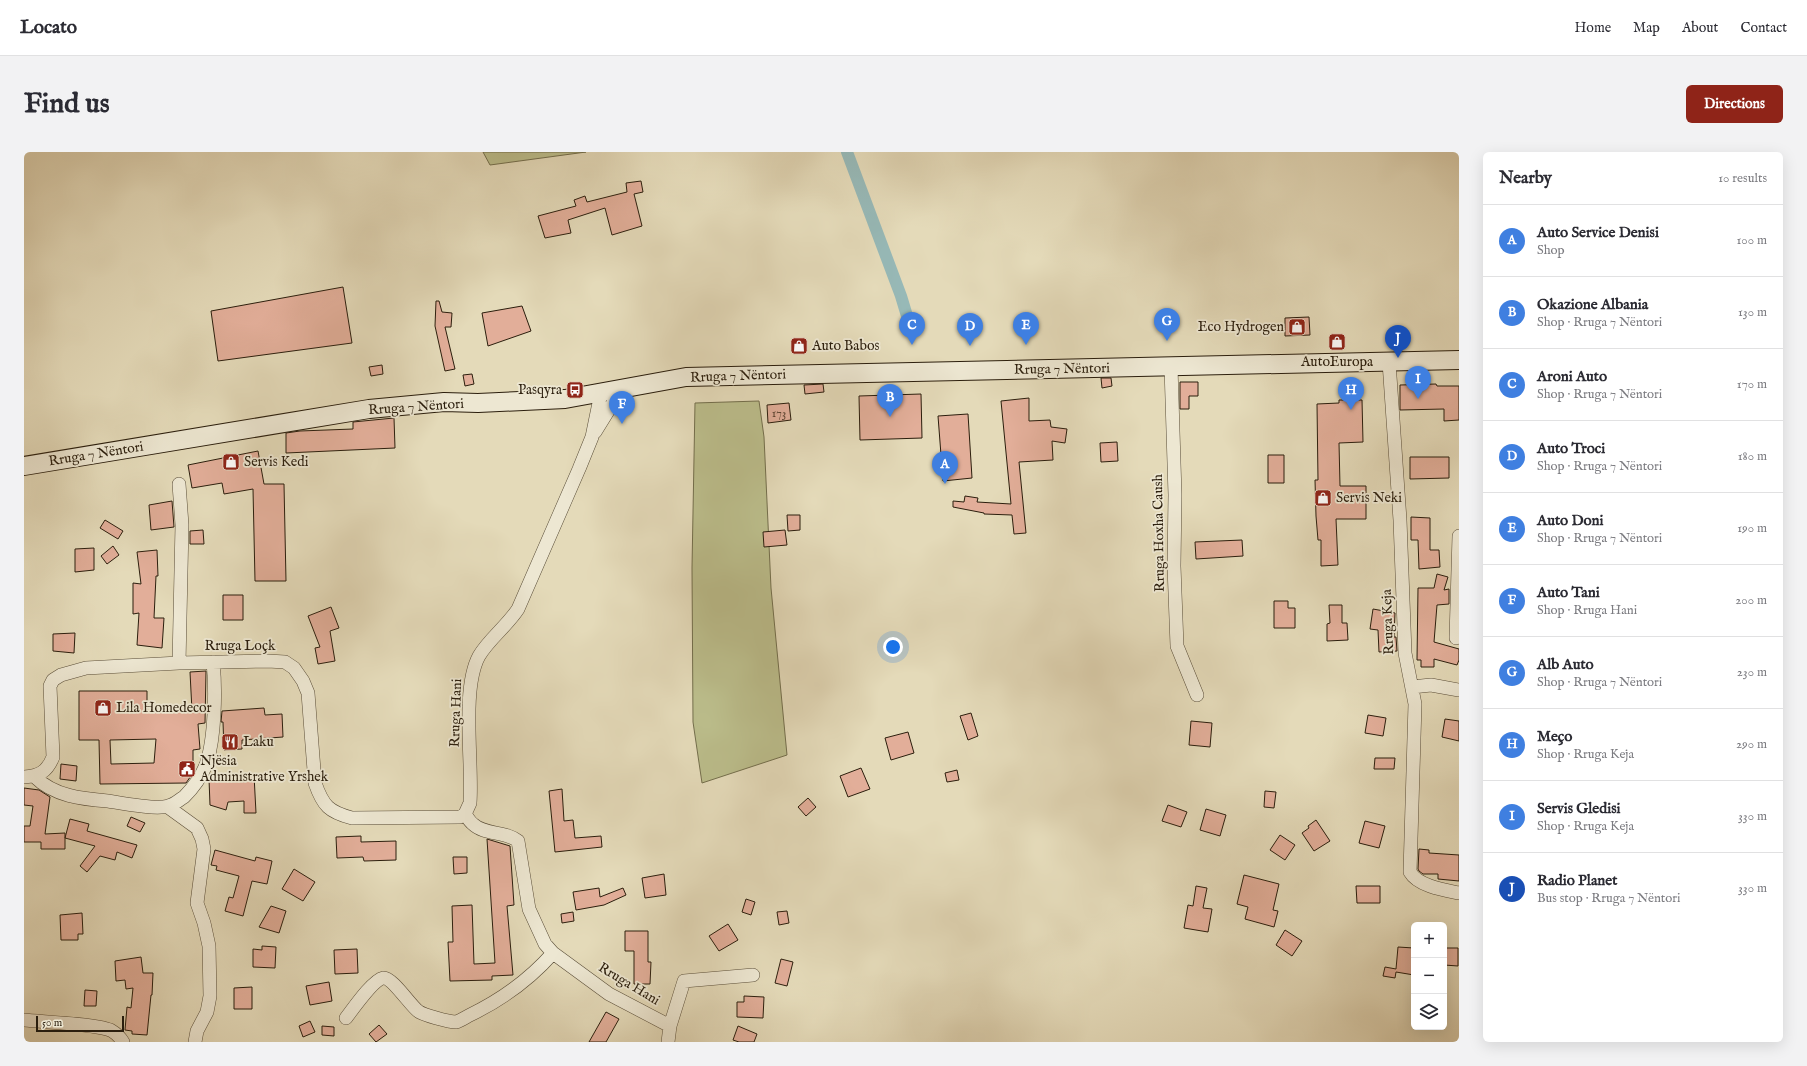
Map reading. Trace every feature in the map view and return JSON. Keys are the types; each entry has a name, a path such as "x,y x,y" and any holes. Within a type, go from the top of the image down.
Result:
{"main road":[{"name":"Rruga 7 Nëntori","path":"24,466 369,409 444,402 478,403 564,399 621,390 686,377 1459,360"}],"street":[{"name":"Rruga Keja","path":"1389,362 1400,520 1404,653 1407,672 1412,687 1415,711 1410,872 1414,878 1423,883 1459,893"},
{"name":"Rruga Hoxha Caush","path":"1171,367 1175,495 1174,566 1177,646 1197,694"},
{"name":"Rruga Hani","path":"621,390 592,437 518,609 511,620 488,644 479,656 474,667 470,692 471,789 470,803 465,814 473,825 481,829 513,837 518,841 528,909 543,939 553,953 609,994 670,1026"},
{"name":"Rruga Hani","path":"592,437 601,393"},
{"path":"179,484 182,505 182,524 179,662"},
{"path":"1456,638 1459,536"},
{"name":"Rruga Loçk","path":"30,777 42,773 50,766 53,757 50,686 53,680 61,675 86,668 179,662 284,662 294,668 303,681 308,693 315,783 319,796 326,807 338,814 352,818 432,819 455,818 465,814"},
{"path":"168,807 178,801 193,788 206,765 211,741 213,720 213,662"},
{"path":"1412,687 1431,685 1459,690"},
{"path":"30,777 46,787 79,798 168,807 197,828 204,850 197,903 204,923 209,946 210,996 207,1012 198,1031 195,1042"},
{"path":"346,1018 372,986 382,978 392,982 410,1004 422,1014 456,1022 488,1006 514,989 544,963 553,953"},
{"name":"Rruga Hani","path":"668,1042 670,1026 684,981 753,975"},
{"path":"24,1020 111,1030 120,1037 123,1042"}],"green space":[{"path":"483,152 586,152 490,165"},
{"path":"759,401 764,437 771,588 787,755 702,783 693,722 692,568 695,403"}],"building":[{"path":"641,181 643,192 634,194 642,226 612,235 605,208 568,220 571,233 545,238 538,216 576,206 574,200 585,196 587,202 627,192 626,183"},
{"path":"343,287 352,343 218,361 211,311"},
{"path":"436,301 439,301 442,312 452,313 451,327 445,327 455,369 445,371 435,326"},
{"path":"522,306 531,331 488,346 482,313"},
{"name":"Eco Hydrogen","path":"1309,317 1310,335 1285,336 1285,318"},
{"path":"382,365 383,374 371,376 369,367"},
{"path":"472,374 474,384 465,386 463,375"},
{"path":"1101,378 1111,378 1112,386 1102,388"},
{"path":"1180,382 1198,382 1198,396 1189,396 1189,409 1180,409"},
{"path":"823,384 824,392 805,394 804,385"},
{"path":"1436,384 1437,386 1459,386 1459,420 1444,421 1444,409 1400,410 1400,385"},
{"path":"921,394 922,438 860,440 859,396"},
{"path":"1029,398 1029,421 1050,420 1051,427 1067,429 1065,443 1052,441 1053,460 1019,462 1026,533 1014,534 1012,515 984,514 953,507 953,501 964,502 965,496 978,498 977,502 1011,504 1001,401"},
{"path":"1339,400 1362,400 1363,442 1339,443 1340,486 1366,486 1366,519 1336,519 1338,565 1321,566 1321,540 1318,540 1315,480 1318,480 1317,404 1339,403"},
{"path":"789,403 791,420 768,423 767,405"},
{"path":"968,414 972,478 943,481 938,416"},
{"path":"394,418 395,448 286,453 286,433 353,429 353,422"},
{"path":"1117,442 1118,461 1101,462 1100,443"},
{"path":"258,451 264,484 284,484 286,581 255,581 253,489 224,494 222,483 192,488 188,465"},
{"path":"1268,455 1284,455 1284,483 1268,483"},
{"path":"1410,457 1449,457 1449,478 1410,479"},
{"path":"172,501 174,527 151,530 149,505"},
{"path":"787,515 800,515 800,530 788,531"},
{"path":"1411,517 1430,518 1430,550 1439,550 1440,567 1419,569 1418,540 1411,540"},
{"path":"105,520 123,531 118,539 100,528"},
{"path":"203,530 204,544 190,544 190,531"},
{"path":"785,530 787,545 764,547 763,532"},
{"path":"1242,540 1243,556 1196,559 1195,542"},
{"path":"113,546 119,555 107,564 101,556"},
{"path":"94,548 94,570 75,572 75,549"},
{"path":"157,550 158,576 156,576 154,618 164,618 162,648 137,645 139,613 133,614 133,583 141,584 137,552"},
{"path":"1437,574 1448,577 1444,590 1449,589 1449,604 1437,605 1434,642 1459,649 1459,660 1457,665 1434,659 1434,667 1421,667 1421,660 1417,660 1418,588 1434,588"},
{"path":"223,595 243,595 243,620 223,620"},
{"path":"1274,601 1288,601 1288,608 1295,608 1295,628 1274,628"},
{"path":"1329,605 1342,605 1342,623 1347,623 1348,640 1327,641 1327,624 1330,623"},
{"path":"331,607 339,628 330,631 335,661 318,664 315,648 320,647 308,616"},
{"path":"1373,609 1395,613 1394,637 1396,637 1397,651 1379,652 1378,630 1370,629"},
{"path":"75,633 74,653 53,651 53,634"},
{"path":"206,671 205,723 198,724 200,749 193,750 193,773 186,783 100,784 99,740 79,740 79,691 147,691 147,711 192,711 190,672","holes":["156,739 154,763 111,764 110,740"]},
{"path":"264,708 265,715 282,714 283,737 242,740 242,749 224,750 223,722 221,722 222,711"},
{"path":"971,713 978,736 968,740 960,716"},
{"path":"1368,715 1386,718 1383,736 1365,733"},
{"path":"1445,719 1459,721 1459,741 1442,737"},
{"path":"1191,721 1212,723 1210,747 1189,745"},
{"path":"908,732 914,753 891,760 885,738"},
{"path":"1375,758 1395,758 1394,769 1374,769"},
{"path":"61,764 77,766 76,781 60,779"},
{"path":"861,768 870,789 848,797 840,776"},
{"path":"957,770 959,780 947,782 945,773"},
{"path":"210,774 254,775 256,813 244,813 244,801 228,802 226,810 210,805"},
{"path":"24,788 39,790 50,797 45,834 65,833 65,849 41,849 41,842 24,842 24,826 30,826 33,806 24,805"},
{"path":"562,789 564,821 573,820 575,838 601,836 602,847 555,852 549,791"},
{"path":"1265,791 1276,792 1274,808 1264,807"},
{"path":"808,798 816,807 806,816 798,807"},
{"path":"1168,805 1187,812 1181,827 1162,821"},
{"path":"1206,809 1226,815 1220,836 1200,830"},
{"path":"131,817 145,823 140,832 127,826"},
{"path":"70,819 89,824 87,831 137,845 132,858 117,852 115,860 100,856 87,872 80,866 95,846 65,838"},
{"path":"1316,820 1330,841 1314,851 1302,833"},
{"path":"1365,821 1385,826 1379,848 1359,843"},
{"path":"1280,835 1295,845 1285,860 1270,850"},
{"path":"361,836 361,842 396,841 396,860 364,861 363,857 337,858 336,837"},
{"path":"487,839 510,846 514,905 507,906 513,975 492,976 492,980 450,981 448,942 453,942 452,906 472,905 474,964 495,963"},
{"path":"1419,849 1429,850 1429,853 1459,855 1459,881 1438,879 1438,874 1423,874 1419,871"},
{"path":"215,850 255,861 256,857 272,861 267,884 252,881 243,916 225,911 229,897 233,898 239,876 216,870 217,866 211,865"},
{"path":"453,857 467,857 467,873 454,874"},
{"path":"294,869 315,882 303,901 282,889"},
{"path":"664,874 666,895 645,898 642,878"},
{"path":"1244,875 1279,884 1273,910 1278,911 1274,927 1245,919 1248,907 1237,904"},
{"path":"1196,886 1207,888 1203,908 1212,909 1208,932 1184,928 1188,905 1193,906"},
{"path":"1356,886 1380,886 1380,903 1357,903"},
{"path":"599,888 600,897 623,888 626,895 604,905 576,910 573,892"},
{"path":"746,899 755,902 751,915 742,912"},
{"path":"271,906 286,911 279,933 259,927"},
{"path":"787,911 789,923 779,925 777,912"},
{"path":"573,912 574,921 562,923 561,914"},
{"path":"82,913 83,934 78,934 78,940 61,940 60,915"},
{"path":"728,924 738,940 719,951 709,936"},
{"path":"1285,930 1302,941 1292,956 1276,945"},
{"path":"625,931 648,931 648,962 651,962 650,984 634,984 634,951 625,951"},
{"path":"262,946 276,947 275,968 253,967 253,949 262,950"},
{"path":"1398,947 1411,948 1411,974 1396,972 1395,978 1383,976 1385,967 1396,969"},
{"path":"1447,948 1458,948 1458,966 1447,965"},
{"path":"357,949 358,973 335,974 334,950"},
{"path":"141,957 143,973 153,973 147,1035 132,1034 132,1031 125,1030 127,1007 131,1008 133,988 126,989 125,980 116,981 115,961"},
{"path":"781,959 793,962 787,986 775,983"},
{"path":"329,982 332,1001 310,1005 306,986"},
{"path":"252,987 252,1009 234,1009 234,988"},
{"path":"85,990 97,991 96,1006 84,1006"},
{"path":"744,996 764,997 763,1018 737,1017 737,1002 744,1002"},
{"path":"606,1012 619,1019 606,1042 589,1042"},
{"path":"310,1021 315,1032 303,1037 299,1026"},
{"path":"379,1025 387,1034 376,1042 369,1034"},
{"path":"322,1026 334,1027 334,1036 322,1035"},
{"path":"738,1026 757,1034 754,1042 739,1042 733,1040"}],"waterway":[{"path":"847,152 901,296 910,326"}],"place":[{"name":"Eco Hydrogen","path":"1297,327"},
{"name":"Alb Auto","path":"1167,341"},
{"name":"AutoEuropa","path":"1337,342"},
{"name":"Aroni Auto","path":"912,345"},
{"name":"Auto Doni","path":"1026,345"},
{"name":"Auto Babos","path":"799,346"},
{"name":"Auto Troci","path":"970,346"},
{"name":"Radio Planet","path":"1398,358"},
{"name":"Pasqyra","path":"575,390"},
{"name":"Servis Gledisi","path":"1418,399"},
{"name":"Meço","path":"1351,410"},
{"name":"Okazione Albania","path":"890,417"},
{"name":"Auto Tani","path":"622,424"},
{"name":"Servis Kedi","path":"231,462"},
{"name":"Auto Service Denisi","path":"945,484"},
{"name":"Servis Neki","path":"1323,498"},
{"name":"Lila Homedecor","path":"103,708"},
{"name":"Laku","path":"230,742"},
{"name":"Njësia Administrative Yrshek","path":"187,769"}]}
